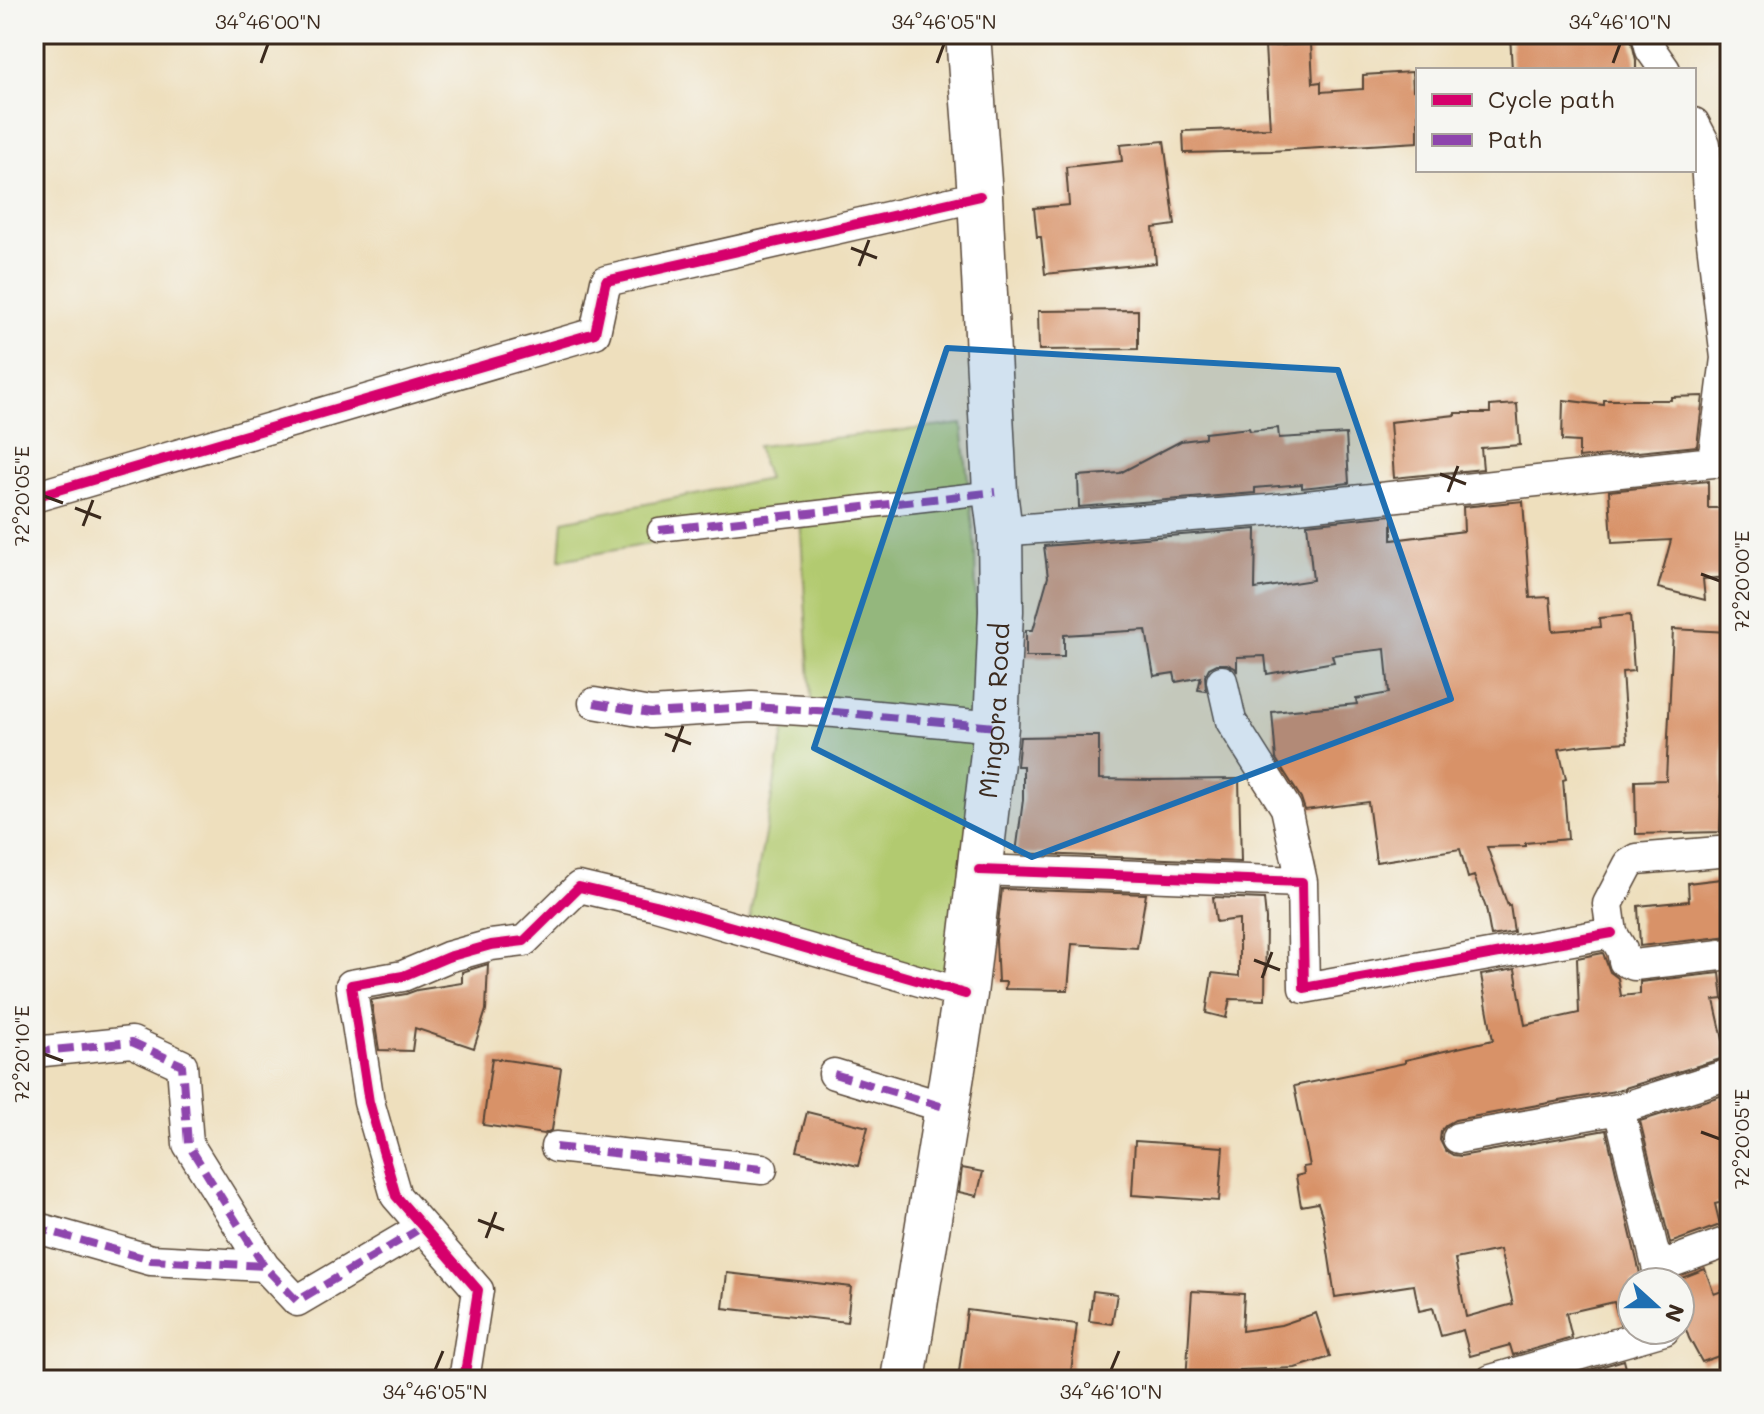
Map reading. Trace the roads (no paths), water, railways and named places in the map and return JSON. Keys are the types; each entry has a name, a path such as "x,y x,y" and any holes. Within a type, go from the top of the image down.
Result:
{"main road":[{"name":"Mingora Road","path":"903,1380 965,994 996,727 1001,611 998,512 968,34"}],"street":[{"path":"1647,34 1651,50 1664,68"},
{"path":"659,530 998,512 1269,510 1721,462 1726,358 1710,226 1705,144 1696,127"},
{"path":"34,497 595,333 606,281 980,196"},
{"path":"1222,681 1231,721 1286,808 1302,882 1304,988 1612,933"},
{"path":"594,703 650,713 752,707 996,727"},
{"path":"1730,851 1637,859 1629,864 1608,904 1612,933 1622,950 1624,961 1634,965 1730,954"},
{"path":"979,870 1302,882"},
{"path":"464,1380 478,1290 396,1196 369,1102 351,985 403,976 448,957 491,945 524,941 579,887 656,905 965,994"},
{"path":"34,1052 132,1042 182,1065 188,1144 264,1266 297,1301 423,1227"},
{"path":"834,1074 947,1108"},
{"path":"1458,1138 1619,1109 1730,1074"},
{"path":"1619,1109 1658,1266"},
{"path":"556,1147 762,1169"},
{"path":"34,1227 151,1260 264,1266"},
{"path":"1679,1266 1730,1241"},
{"path":"1491,1380 1616,1344"}]}
